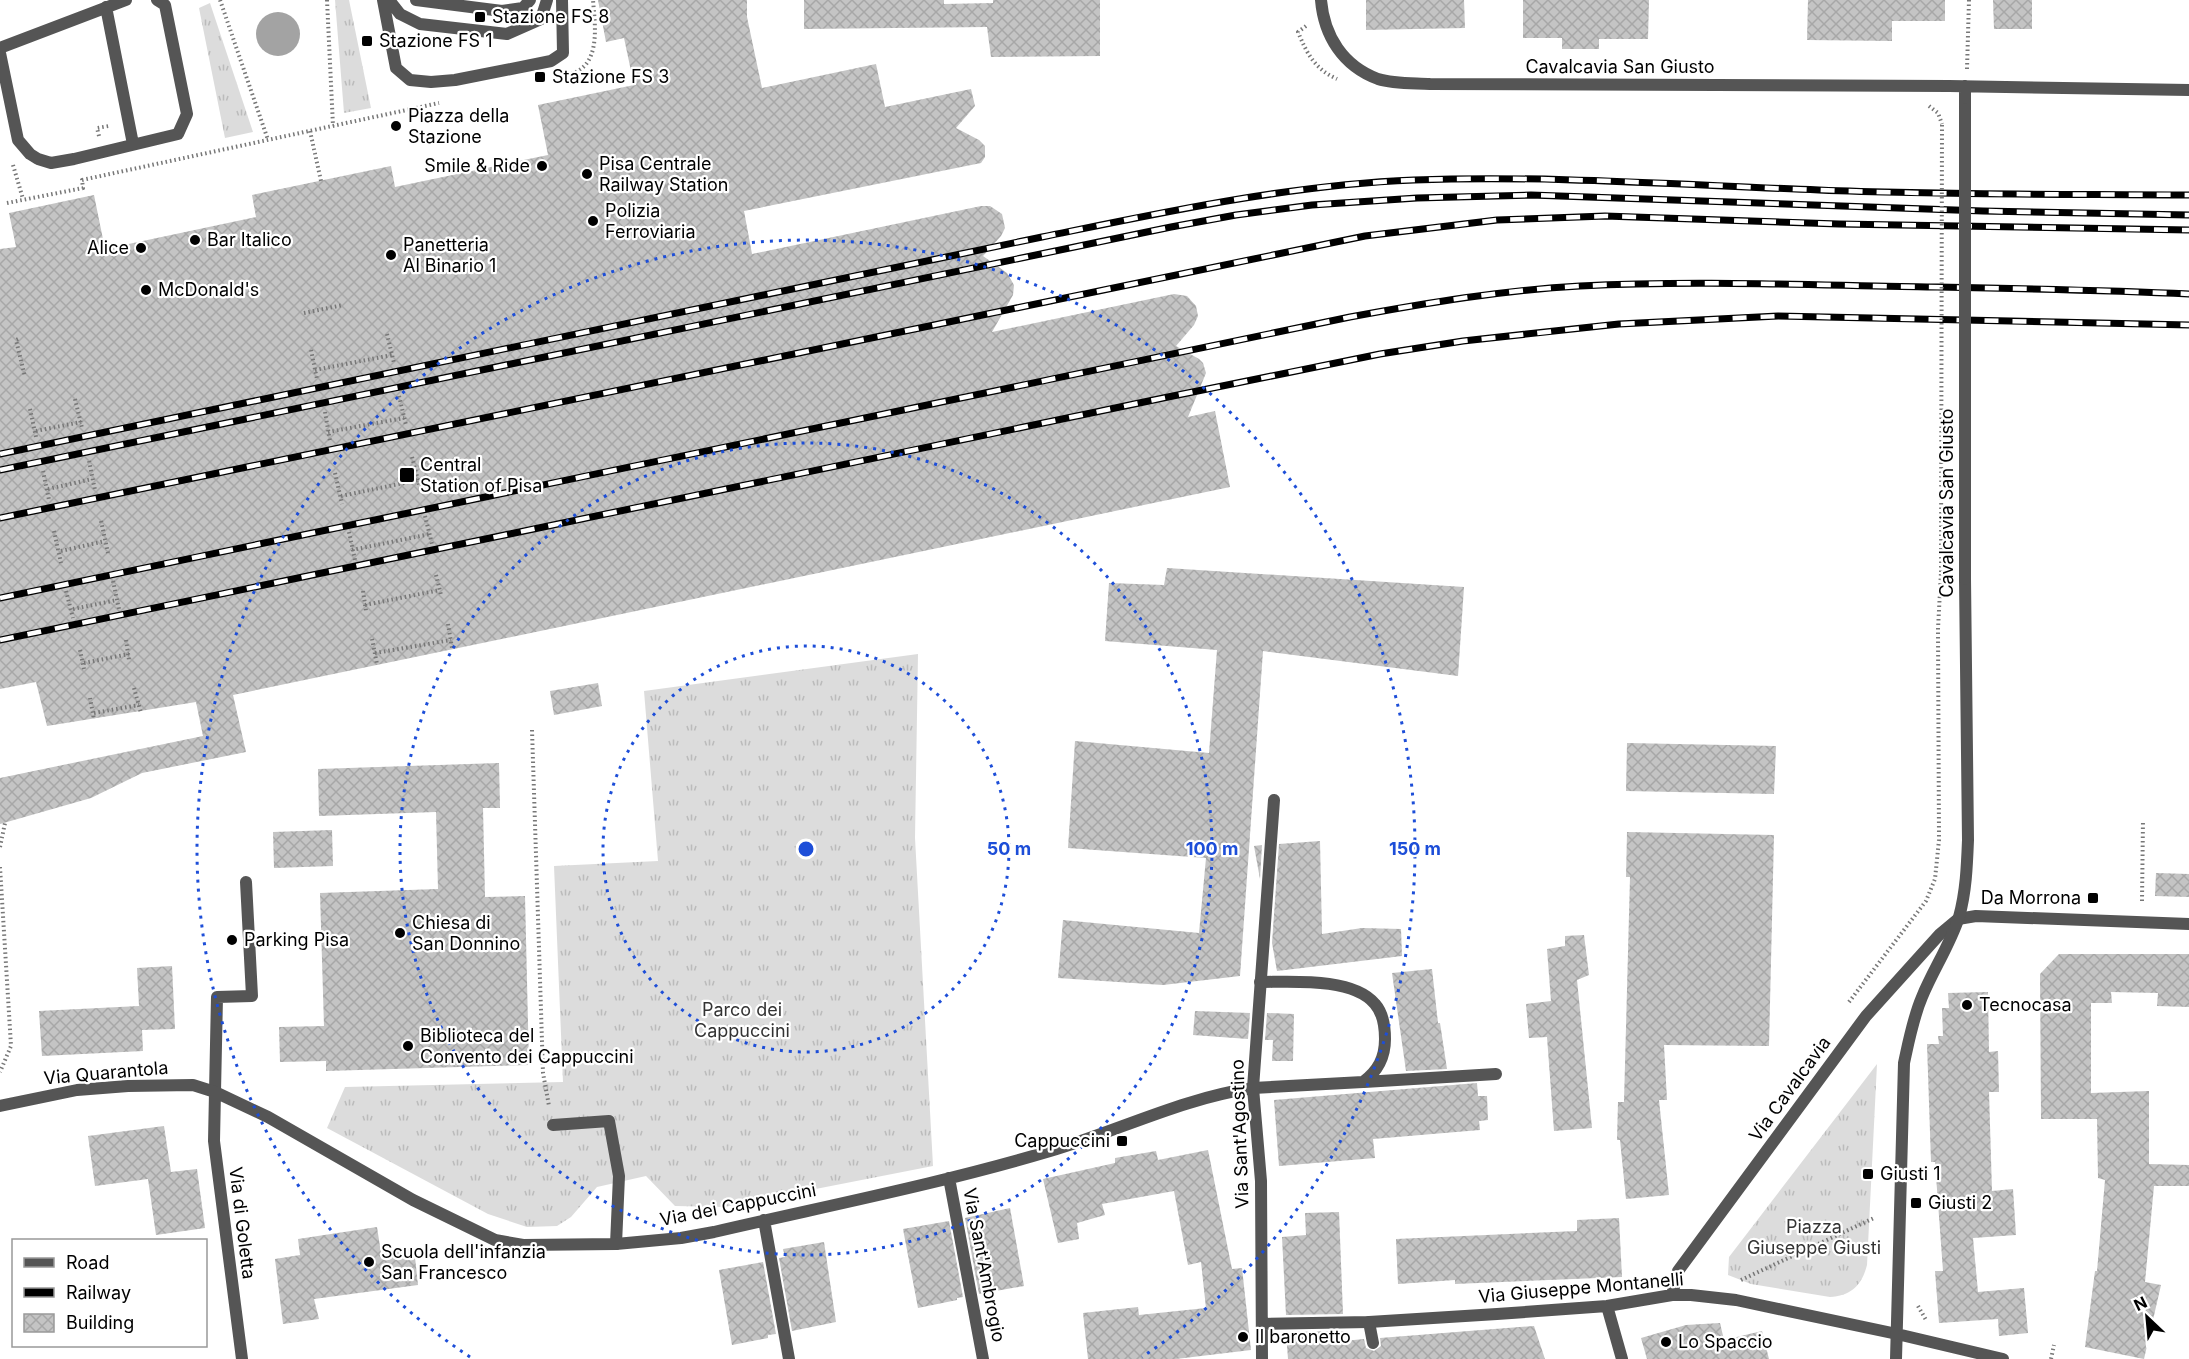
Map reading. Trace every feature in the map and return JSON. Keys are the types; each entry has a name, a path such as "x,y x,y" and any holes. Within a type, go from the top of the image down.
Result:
{"street":[{"path":"0,48 126,0"},
{"path":"0,53 18,140 30,154 38,159 51,163 178,134 187,114 165,5 157,0"},
{"path":"383,0 396,68 410,81 431,82 455,80 551,61 563,53 562,0"},
{"path":"389,0 400,14 420,24 507,34 541,20 547,0"},
{"path":"416,0 502,11 523,8 530,0"},
{"name":"Cavalcavia San Giusto","path":"1321,0 1326,28 1340,52 1369,75 1395,82 2189,90"},
{"path":"106,7 133,144"},
{"name":"Cavalcavia San Giusto","path":"1958,919 1966,883 1968,840 1965,579 1965,86"},
{"name":"Via Sant'Agostino","path":"1262,1359 1261,1181 1253,1088 1274,800"},
{"name":"Via di Goletta","path":"242,1359 214,1141 218,997 252,996 246,882"},
{"path":"1896,1359 1904,1063 1911,1028 1921,999 1943,956 1958,919 1987,916 2189,924"},
{"name":"Via Cavalcavia","path":"1672,1295 1678,1271 1866,1016 1923,950 1958,919"},
{"path":"1260,982 1312,981 1347,988 1367,996 1374,1002 1383,1018 1385,1039 1381,1062 1374,1074 1363,1082"},
{"name":"Via dei Cappuccini","path":"215,1092 321,1146 413,1200 495,1240 523,1245 616,1244 681,1238 949,1178 1086,1140 1200,1099 1253,1088 1496,1074"},
{"name":"Via Quarantola","path":"0,1106 55,1093 128,1086 185,1084 215,1092"},
{"path":"553,1125 609,1121 619,1176 616,1244"},
{"name":"Via Sant'Ambrogio","path":"949,1178 983,1359"},
{"path":"764,1220 789,1359"},
{"name":"Via Giuseppe Montanelli","path":"1263,1324 1369,1322 1607,1306 1672,1295 1706,1296 1736,1300 1897,1334 2003,1359"},
{"path":"1607,1306 1622,1359"},
{"path":"1369,1322 1373,1343"}],"path":[{"path":"220,0 268,140"},
{"path":"327,0 333,126"},
{"path":"562,76 573,74 590,60 597,38 592,0"},
{"path":"1967,70 1969,0"},
{"path":"6,203 83,188 81,180 449,101"},
{"path":"99,138 97,128 110,126 108,117"},
{"path":"1849,1002 1926,901 1935,879 1939,840 1938,628 1941,572 1942,124"},
{"path":"310,131 321,181"},
{"path":"13,165 22,199"},
{"path":"304,313 342,304"},
{"path":"387,334 394,363"},
{"path":"18,339 16,340 22,374"},
{"path":"311,350 317,379"},
{"path":"315,370 392,355"},
{"path":"399,396 406,425"},
{"path":"75,399 82,428"},
{"path":"30,409 36,437"},
{"path":"325,412 330,441"},
{"path":"328,432 404,418"},
{"path":"34,431 81,422"},
{"path":"412,457 420,488"},
{"path":"89,461 95,490"},
{"path":"43,471 45,490 49,500"},
{"path":"335,473 342,504"},
{"path":"45,490 92,479"},
{"path":"341,496 418,480"},
{"path":"425,516 432,544"},
{"path":"101,521 108,553"},
{"path":"54,531 61,562"},
{"path":"349,532 355,560"},
{"path":"352,550 430,534"},
{"path":"57,551 105,542"},
{"path":"365,605 441,593 436,575"},
{"path":"113,581 119,609"},
{"path":"66,591 73,618"},
{"path":"363,591 366,611"},
{"path":"65,611 117,600"},
{"path":"448,624 452,648"},
{"path":"372,639 376,664"},
{"path":"82,663 129,657 126,640"},
{"path":"375,653 451,640"},
{"path":"80,650 84,669"},
{"path":"134,688 141,713"},
{"path":"90,698 94,719"},
{"path":"92,714 139,705"},
{"path":"532,730 543,1073 553,1125"},
{"path":"2142,901 2143,820"},
{"path":"0,847 5,823"},
{"path":"0,867 11,1046 0,1072"},
{"path":"1733,1284 1874,1218"},
{"path":"2051,1359 2054,1345"}],"green space":[{"path":"335,0 349,0 371,108 344,113"},
{"path":"210,3 253,132 225,138 199,8"},
{"name":"Parco dei Cappuccini","path":"918,654 915,838 933,1166 724,1207 675,1206 646,1176 597,1187 571,1217 557,1226 527,1227 488,1214 327,1128 345,1087 563,1082 554,866 658,861 644,691"},
{"name":"Piazza Giuseppe Giusti","path":"1877,1064 1867,1265 1859,1284 1850,1292 1830,1297 1751,1284 1728,1275 1729,1257"}],"shaded area":[{"path":"278,12 293,19 300,34 293,49 278,56 263,49 256,34 263,19"}],"building":[{"path":"598,0 747,0 747,17 762,88 876,64 885,107 971,89 975,106 956,128 979,140 985,146 985,157 981,163 744,211 752,254 990,206 1002,214 1005,228 983,256 1007,273 1014,285 1013,295 992,332 1174,294 1187,296 1196,306 1198,316 1194,325 1176,346 1199,359 1206,373 1188,417 1215,411 1230,487 233,695 246,752 142,773 91,798 0,824 0,778 203,736 196,702 47,726 36,682 0,689 0,249 16,247 9,213 94,195 105,249 256,217 252,195 391,166 395,187 548,155 538,105 634,85 624,38 606,42"},
{"path":"804,0 944,0 944,4 993,3 993,0 1100,0 1100,56 991,57 987,27 804,29"},
{"path":"1366,0 1464,0 1465,28 1366,30"},
{"path":"1523,0 1649,0 1648,39 1599,39 1599,49 1562,49 1562,38 1523,38"},
{"path":"1808,0 1945,0 1945,21 1892,21 1892,41 1807,40"},
{"path":"1993,0 2032,0 2032,29 1994,29"},
{"path":"1167,568 1464,587 1458,676 1263,651 1240,976 1163,985 1058,978 1063,920 1199,933 1206,858 1068,848 1075,741 1209,753 1217,650 1105,641 1109,583 1164,585"},
{"path":"598,683 602,706 554,715 550,691"},
{"path":"1627,743 1776,746 1774,794 1626,791"},
{"path":"499,763 500,808 483,808 485,897 525,896 529,1065 326,1071 326,1061 280,1062 279,1027 324,1026 320,893 438,889 436,812 319,816 318,769"},
{"path":"332,830 333,866 274,868 273,832"},
{"path":"1627,832 1774,835 1769,1046 1664,1045 1667,1100 1659,1100 1669,1195 1626,1199 1620,1140 1617,1140 1618,1102 1624,1102 1630,877 1626,877"},
{"path":"1320,841 1322,934 1362,928 1401,929 1402,956 1277,971 1272,943 1279,844"},
{"path":"1262,845 1260,879 1254,846"},
{"path":"2156,873 2189,874 2189,897 2155,896"},
{"path":"1584,935 1589,975 1577,980 1592,1128 1554,1131 1547,1037 1529,1038 1526,1004 1551,1001 1547,949 1565,946 1565,936"},
{"path":"2059,954 2189,954 2189,1007 2157,1006 2158,993 2111,992 2112,1003 2091,1003 2091,1093 2149,1091 2149,1164 2189,1165 2189,1186 2154,1186 2145,1282 2161,1285 2144,1359 2085,1347 2095,1271 2097,1271 2105,1180 2098,1178 2097,1119 2041,1119 2040,974"},
{"path":"172,966 175,1029 142,1030 143,1051 42,1056 39,1011 139,1006 137,968"},
{"path":"1432,969 1438,1023 1440,1023 1447,1069 1406,1071 1392,973"},
{"path":"1988,992 1989,1052 1998,1051 1999,1092 1989,1092 1992,1191 2013,1189 2016,1235 1973,1238 1978,1292 2024,1288 2028,1333 1999,1336 1998,1319 1939,1323 1935,1271 1943,1271 1935,1162 1931,1162 1927,1044 1939,1044 1938,1036 1943,1036 1942,1008 1949,1008 1948,993"},
{"path":"1195,1011 1250,1013 1248,1039 1193,1035"},
{"path":"1267,1013 1294,1014 1293,1061 1272,1061 1273,1040 1265,1040"},
{"path":"1477,1083 1478,1096 1487,1096 1488,1120 1479,1121 1480,1130 1373,1139 1375,1158 1279,1166 1274,1100"},
{"path":"164,1126 171,1172 197,1169 205,1228 156,1235 148,1179 95,1186 88,1136"},
{"path":"1208,1150 1232,1269 1242,1268 1251,1350 1176,1359 1088,1359 1083,1313 1138,1307 1139,1315 1206,1308 1201,1262 1188,1265 1174,1191 1102,1204 1105,1215 1077,1223 1079,1239 1058,1243 1043,1179 1115,1163 1115,1158 1156,1151 1158,1160"},
{"path":"1010,1208 1024,1286 979,1294 965,1218"},
{"path":"1339,1212 1343,1314 1286,1315 1282,1237 1306,1235 1305,1213"},
{"path":"1619,1218 1622,1277 1455,1284 1455,1280 1398,1284 1396,1239 1577,1231 1577,1220"},
{"path":"949,1221 963,1297 918,1308 903,1229"},
{"path":"377,1227 381,1253 414,1248 418,1285 314,1299 319,1319 283,1324 275,1259 300,1255 298,1239"},
{"path":"824,1242 836,1322 792,1331 779,1258 785,1257 783,1249"},
{"path":"763,1262 776,1334 768,1335 768,1338 732,1345 719,1270"},
{"path":"1720,1323 1724,1340 1762,1331 1769,1359 1647,1359 1641,1338 1686,1325"},
{"path":"1534,1326 1545,1359 1288,1359 1286,1332 1344,1331 1344,1341 1364,1339 1366,1348 1374,1351 1381,1346 1380,1338"}],"railway":[{"path":"0,454 1134,218 1227,201 1320,188 1414,180 1515,179 1911,193 2189,195"},
{"path":"0,470 1171,227 1236,215 1312,205 1417,198 1531,195 1983,211 2189,215"},
{"path":"0,518 1365,236 1497,220 1605,216 1839,224 2189,230"},
{"path":"0,598 1350,317 1465,298 1580,286 1691,283 2189,294"},
{"path":"0,640 1168,397 1380,354 1463,341 1619,324 1778,316 2189,325"}],"place":[{"name":"Stazione FS 8","path":"480,17"},
{"name":"Stazione FS 1","path":"367,41"},
{"name":"Stazione FS 3","path":"540,77"},
{"name":"Piazza della Stazione","path":"396,126"},
{"name":"Smile & Ride","path":"542,166"},
{"name":"Pisa Centrale Railway Station","path":"587,174"},
{"name":"Polizia Ferroviaria","path":"593,221"},
{"name":"Bar Italico","path":"195,240"},
{"name":"Alice","path":"141,248"},
{"name":"Panetteria Al Binario 1","path":"391,255"},
{"name":"McDonald's","path":"146,290"},
{"name":"Central Station of Pisa","path":"407,475"},
{"name":"Da Morrona","path":"2093,898"},
{"name":"Chiesa di San Donnino","path":"400,933"},
{"name":"Parking Pisa","path":"232,940"},
{"name":"Tecnocasa","path":"1967,1005"},
{"name":"Biblioteca del Convento dei Cappuccini","path":"408,1046"},
{"name":"Cappuccini","path":"1122,1141"},
{"name":"Giusti 1","path":"1868,1174"},
{"name":"Giusti 2","path":"1916,1203"},
{"name":"Scuola dell'infanzia San Francesco","path":"369,1262"},
{"name":"Il baronetto","path":"1243,1337"},
{"name":"Lo Spaccio","path":"1666,1342"}]}
